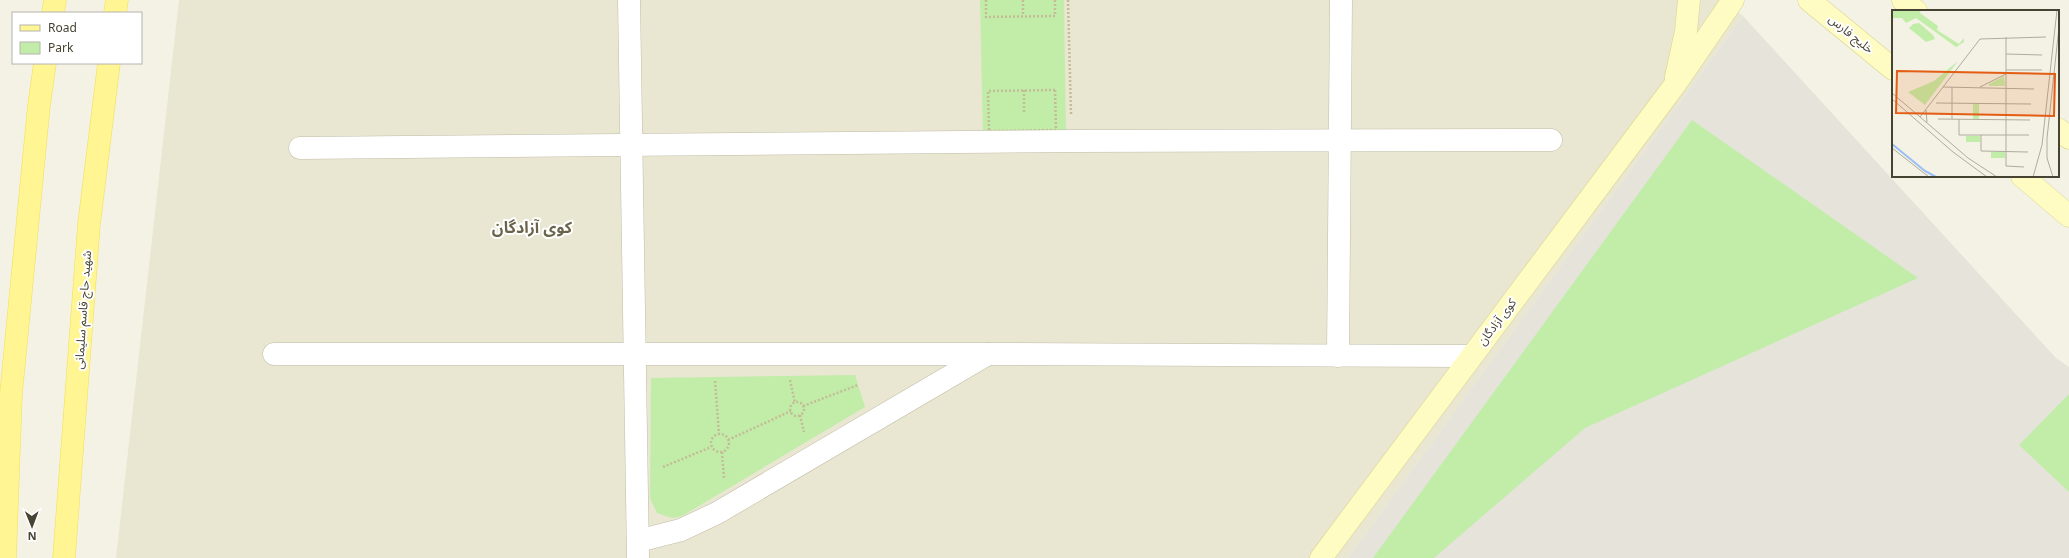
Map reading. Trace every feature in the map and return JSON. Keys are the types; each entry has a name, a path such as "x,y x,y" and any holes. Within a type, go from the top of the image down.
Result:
{"main road":[{"path":"53,12 55,0"},
{"path":"115,12 117,0"},
{"path":"5,558 11,394 39,105 45,64"},
{"name":"شهید حاج قاسم سلیمانی","path":"64,558 89,224 109,64"}],"street":[{"path":"629,0 638,550 717,513 989,354"},
{"path":"1338,356 1341,0"},
{"path":"1674,86 1686,30 1689,0"},
{"name":"کوی آزادگان","path":"1321,558 1674,86 1733,0"},
{"name":"خلیج فارس","path":"1809,0 1892,67"},
{"path":"1903,0 1915,10"},
{"path":"2059,130 2069,138"},
{"path":"300,148 631,144 1063,135 1551,140"},
{"path":"2023,177 2069,216"},
{"path":"274,354 1472,356"}],"path":[{"path":"986,0 986,16 1055,16 1055,0"},
{"path":"1023,0 1023,16"},
{"path":"1063,135 1068,0"},
{"path":"1055,90 1063,135 989,131 988,91 1055,90"},
{"path":"714,354 719,434"},
{"path":"803,406 858,386"},
{"path":"795,403 800,403 803,406 803,410 800,415 796,416 791,411 791,405 795,403"},
{"path":"728,440 791,411"},
{"path":"719,434 724,435 728,440 728,447 722,452 715,452 711,447 712,438 719,434"},
{"path":"657,469 711,447"}],"shaded area":[{"path":"179,0 1724,0 1743,16 1348,558 116,558"},
{"path":"1743,16 2056,358 2069,367 2069,558 1348,558"}],"green space":[{"path":"980,0 1064,0 1066,136 983,138"},
{"path":"1692,120 1918,278 1585,428 1434,558 1373,558"},
{"path":"855,375 865,407 682,516 672,518 657,513 650,498 651,378"},
{"path":"2069,394 2069,492 2019,445"}],"district":[{"name":"کوی آزادگان","path":"532,227"}]}
